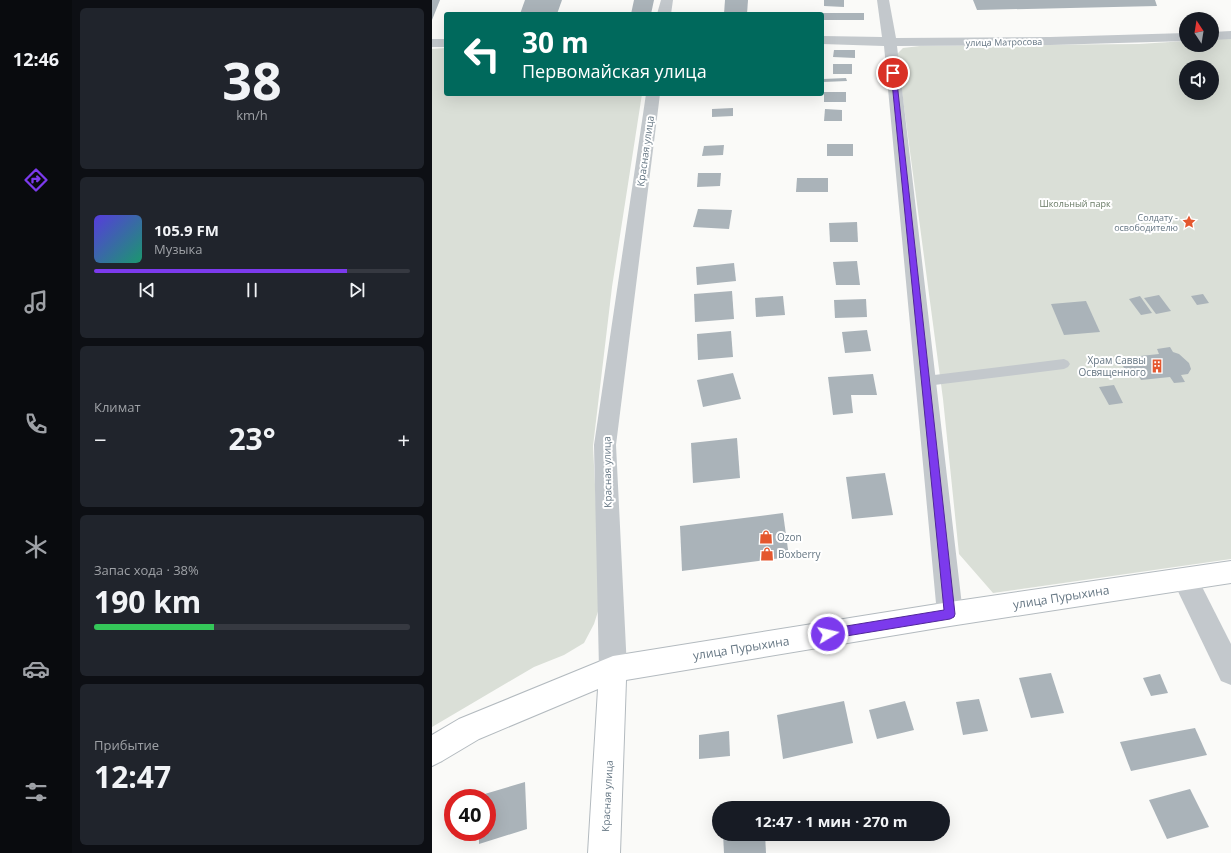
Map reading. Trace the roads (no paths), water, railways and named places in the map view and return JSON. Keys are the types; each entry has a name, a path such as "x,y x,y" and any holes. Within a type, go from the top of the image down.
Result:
{"street":[{"path":"664,12 667,0"},
{"path":"884,0 890,42 950,614"},
{"path":"1219,36 1231,35"},
{"name":"улица Матросова","path":"824,40 890,42 1097,41 1179,37"},
{"path":"432,43 444,43"},
{"name":"Красная улица","path":"604,853 613,669 605,445 652,96"},
{"name":"улица Пурыхина","path":"432,751 469,729 613,669 950,614 1231,572"},
{"path":"1185,579 1231,672"}],"lane":[{"path":"926,381 1064,364"}],"place":[{"name":"Солдату - освободителю","path":"1189,222"},
{"name":"Храм Саввы Освященного","path":"1157,366"},
{"name":"Ozon","path":"766,537"},
{"name":"Boxberry","path":"767,554"}],"park label":[{"name":"Школьный парк","path":"1075,203"}]}
